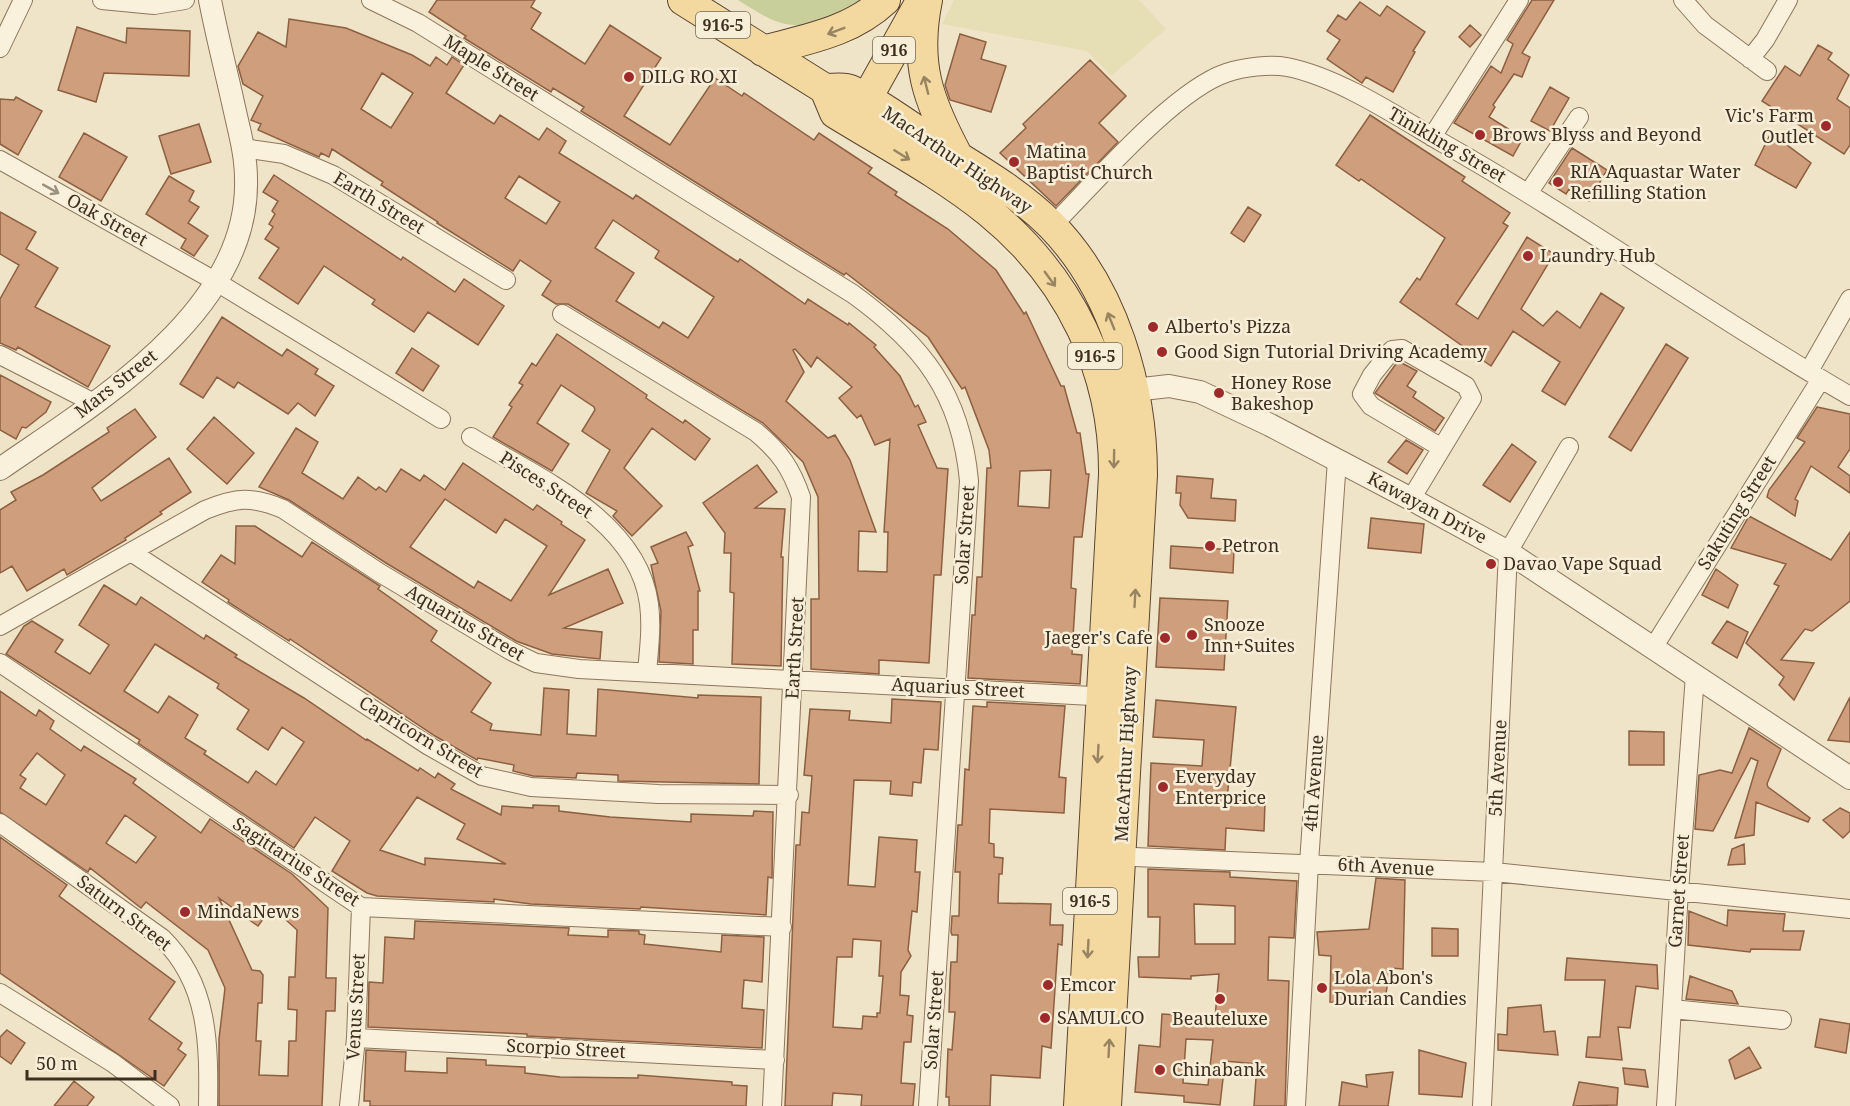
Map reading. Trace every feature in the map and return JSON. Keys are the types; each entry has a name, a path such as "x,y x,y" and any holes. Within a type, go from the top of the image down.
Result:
{"main road":[{"name":"MacArthur Highway","path":"683,0 846,103 989,212 1033,256 1074,312 1090,342 1108,397 1114,443 1115,697 1107,856 1106,1106"},
{"path":"763,51 839,30 863,18 885,0"},
{"name":"916","path":"846,103 898,0"},
{"name":"916","path":"846,103 921,0"},
{"path":"927,0 921,40 924,78 936,114 958,157"},
{"name":"MacArthur Highway","path":"846,103 958,157 1028,205 1052,226 1087,273 1106,309 1134,390 1141,432 1142,475 1115,697"},
{"name":"MacArthur Highway","path":"1079,1106 1107,856"}],"street":[{"path":"0,48 23,0"},
{"path":"102,0 154,5 185,0"},
{"name":"Mars Street","path":"0,469 94,403 157,354 179,331 215,281 239,233 245,206 246,179 243,148 210,0"},
{"name":"Maple Street","path":"371,0 418,23 608,141"},
{"path":"1432,137 1519,0"},
{"path":"1683,0 1705,25 1767,71"},
{"path":"1750,59 1765,40 1788,0"},
{"name":"Tinikling Street","path":"1052,226 1164,114 1200,86 1226,73 1285,67 1315,75 1400,117 1529,192 1850,396"},
{"path":"1529,192 1579,117"},
{"name":"Solar Street","path":"608,141 853,294 902,333 939,378 961,428 969,481 928,1106"},
{"name":"Earth Street","path":"243,148 284,154 333,175 506,280"},
{"name":"Oak Street","path":"0,160 215,281"},
{"path":"215,281 441,419"},
{"name":"Sakuting Street","path":"1653,648 1815,375 1850,299"},
{"name":"Earth Street","path":"562,314 756,432 777,450 791,470 801,497 789,795 772,1106"},
{"path":"1411,499 1471,404 1471,392 1466,386 1402,349 1392,350 1372,375 1362,394 1365,400 1371,406 1442,448"},
{"path":"0,355 94,403"},
{"name":"Kawayan Drive","path":"1134,390 1169,386 1200,392 1411,499 1508,552 1850,778"},
{"name":"Pisces Street","path":"471,437 581,504 621,539 635,560 648,601 651,628 647,672"},
{"name":"5th Avenue","path":"1482,1106 1508,552 1569,447"},
{"name":"4th Avenue","path":"1296,1106 1309,863 1337,460"},
{"name":"Aquarius Street","path":"0,626 206,510 226,502 246,498 263,501 283,509 450,615 536,663 556,667 1115,697"},
{"name":"Capricorn Street","path":"131,552 429,746 482,776 531,787 658,794 789,795"},
{"name":"Sagittarius Street","path":"0,663 360,907 782,927"},
{"name":"Garnet Street","path":"1666,1106 1695,675"},
{"name":"Saturn Street","path":"0,823 162,938 177,953 192,975 199,995 205,1027 208,1106"},
{"name":"6th Avenue","path":"1107,856 1494,872 1850,909"},
{"name":"Venus Street","path":"349,1106 356,1038 360,907"},
{"path":"0,993 113,1063 170,1106"},
{"path":"1672,1009 1782,1020"},
{"name":"Scorpio Street","path":"356,1038 775,1060"}],"shaded area":[{"path":"954,0 1139,0 1166,29 1111,76 1087,51 942,24"}],"green space":[{"path":"738,0 862,0 822,20 797,25 775,21"}],"building":[{"path":"437,0 535,0 531,7 541,13 531,29 585,64 610,25 661,58 624,116 670,145 715,78 742,96 744,93 814,140 819,133 872,168 868,173 897,192 895,195 948,229 996,270 1024,314 1026,312 1061,386 1064,386 1077,433 1080,433 1086,474 1089,474 1082,537 1074,537 1071,588 1076,589 1072,654 1082,655 1080,684 968,678 977,577 982,577 987,468 991,468 989,450 965,387 962,389 928,337 846,273 844,275 581,111 584,107 553,88 551,92 464,38 466,36 429,12","holes":["1051,470 1049,508 1018,506 1020,471"]},
{"path":"1532,0 1554,0 1522,53 1530,57 1522,77 1514,74 1493,105 1495,107 1489,117 1523,138 1513,156 1454,123 1491,66 1501,73 1513,44 1507,40"},
{"path":"1360,2 1380,16 1387,6 1425,32 1393,92 1366,77 1362,83 1327,59 1340,40 1327,31 1338,15 1346,20"},
{"path":"289,19 346,28 412,55 430,66 436,57 447,65 452,57 464,65 446,93 494,124 500,115 539,140 547,128 566,141 559,153 633,199 636,195 738,262 740,259 805,304 808,299 848,325 849,323 876,345 874,347 900,376 915,407 918,405 926,422 918,425 937,468 948,469 941,575 934,575 929,663 879,660 879,674 811,669 811,599 819,599 818,497 803,462 763,423 568,304 556,304 542,295 551,281 520,260 513,271 437,223 381,185 383,182 332,149 329,157 321,153 319,157 258,130 261,124 251,120 263,96 243,84 238,66 258,32 286,47","holes":["382,73 413,93 391,128 361,109","519,176 560,202 546,224 505,198","613,220 659,251 655,258 714,297 688,338 663,322 659,328 616,301 634,273 595,248","795,349 811,367 817,357 852,387 839,398 857,418 861,415 875,445 890,439 884,532 888,532 887,572 858,571 859,531 876,532 850,460 835,435 828,438 786,401 804,372 793,350"]},
{"path":"1470,25 1481,35 1470,47 1459,37"},
{"path":"77,27 126,43 127,28 190,31 189,76 104,73 96,102 58,90"},
{"path":"960,34 986,42 981,59 1006,66 991,112 950,100 945,85"},
{"name":"Vic's Farm Outlet","path":"1818,45 1832,53 1828,59 1849,75 1837,99 1850,108 1850,145 1844,154 1762,101 1785,66 1800,76"},
{"path":"1090,60 1126,96 1099,123 1118,142 1056,206 1000,153 1026,128 1023,124"},
{"path":"1550,87 1569,98 1550,131 1531,121"},
{"path":"16,97 42,111 18,155 0,144 0,99 14,100"},
{"path":"1370,115 1465,177 1462,181 1510,213 1503,223 1508,226 1456,304 1478,319 1527,237 1554,254 1521,309 1543,326 1557,311 1580,328 1601,293 1624,308 1565,405 1542,391 1560,362 1513,331 1491,366 1400,302 1417,278 1420,280 1445,238 1361,179 1359,181 1336,165"},
{"path":"199,124 211,162 171,174 159,136"},
{"path":"84,133 127,157 101,201 59,177"},
{"path":"1771,133 1811,163 1796,188 1755,165"},
{"path":"1572,148 1607,170 1589,201 1569,189 1566,194 1549,183"},
{"path":"274,175 401,260 403,257 455,292 464,279 504,306 478,345 428,312 414,332 372,304 375,300 324,266 298,304 259,278 279,248 265,239 273,227 269,224 275,214 272,211 278,201 263,192"},
{"path":"169,176 194,191 189,201 199,207 188,223 208,236 194,256 181,248 186,239 146,214"},
{"path":"1248,207 1261,215 1244,242 1231,233"},
{"path":"0,212 36,232 26,249 58,268 35,307 110,346 88,387 18,347 16,350 0,343 0,299 19,265 0,254"},
{"path":"222,317 282,356 287,349 318,369 315,374 334,386 315,416 298,403 288,414 238,382 234,388 217,377 203,398 180,384"},
{"path":"557,334 647,395 646,398 683,423 685,420 710,439 695,460 652,428 624,468 662,506 632,536 613,516 617,511 586,493 610,450 582,431 595,410 594,407 561,385 537,423 569,444 552,471 493,437 512,407 509,405 523,385 519,383 532,363 536,366"},
{"path":"1666,344 1688,358 1631,451 1609,437"},
{"path":"412,348 439,366 423,391 396,373"},
{"path":"1398,361 1417,371 1407,386 1416,392 1413,397 1444,418 1435,431 1375,393"},
{"path":"0,375 51,402 46,412 26,428 22,427 16,439 0,430"},
{"path":"1817,407 1850,414 1850,449 1838,467 1850,476 1850,493 1811,466 1795,499 1798,501 1795,516 1767,497 1769,490 1805,442 1797,438"},
{"path":"135,409 156,437 92,488 101,501 169,458 191,492 160,512 162,514 125,538 126,540 67,575 64,569 27,591 12,566 0,573 0,510 16,500 11,492 43,475 109,432 107,428"},
{"path":"214,417 254,453 227,484 187,449"},
{"path":"296,428 318,442 302,473 343,499 358,477 376,490 379,487 386,492 401,469 420,481 424,475 445,490 463,463 533,510 537,505 585,540 549,595 608,569 623,603 564,628 602,632 600,659 552,654 516,641 386,563 289,500 259,487","holes":["445,499 496,533 505,519 547,546 511,601 478,581 474,588 410,547"]},
{"path":"1406,440 1423,450 1407,474 1388,462"},
{"path":"1512,444 1536,462 1510,502 1483,485"},
{"path":"757,465 777,492 755,508 785,509 781,557 783,557 781,666 732,664 734,593 730,592 731,553 724,553 725,533 703,503"},
{"path":"1177,476 1213,479 1211,498 1236,500 1235,521 1188,518 1180,505 1181,493 1176,493"},
{"path":"1749,516 1831,560 1850,532 1850,601 1812,631 1805,629 1781,660 1814,663 1794,700 1779,685 1784,677 1746,643 1779,586 1774,584 1786,564 1731,548"},
{"path":"1371,518 1424,524 1421,553 1368,548"},
{"path":"236,526 255,526 302,557 312,542 380,586 378,589 437,631 431,641 491,683 471,712 492,724 490,730 541,735 544,688 569,690 567,734 596,736 598,689 698,698 698,695 761,697 759,784 618,781 618,775 577,773 576,778 533,776 513,771 514,765 478,758 477,760 435,736 290,639 289,641 228,602 229,600 202,582 221,555 235,564"},
{"path":"686,532 693,545 688,547 700,591 698,591 698,630 693,630 693,664 659,662 661,611 651,565 658,563 651,547"},
{"path":"1171,546 1234,550 1233,573 1170,568"},
{"path":"1716,569 1738,585 1728,608 1702,595"},
{"path":"104,585 136,605 141,597 204,639 206,635 237,655 235,657 304,698 366,740 418,771 420,768 435,778 438,773 455,784 451,789 501,815 502,806 533,808 533,805 559,806 559,811 610,817 691,822 691,814 753,816 754,811 773,812 772,878 768,877 766,915 641,907 640,909 531,904 494,899 494,902 377,896 367,893 332,871 350,841 315,817 294,848 138,743 140,740 6,654 24,626 32,621 63,640 55,652 90,674 109,645 79,625","holes":["155,644 219,684 217,688 249,710 237,729 268,750 282,727 304,742 276,785 256,771 248,783 204,754 206,751 185,738 198,715 169,696 158,713 124,691","417,797 465,824 457,839 506,864 425,858 425,865 380,850"]},
{"name":"Snooze Inn+Suites","path":"1160,598 1228,601 1224,670 1156,667"},
{"path":"1727,621 1748,632 1737,658 1712,643"},
{"path":"0,691 36,716 39,710 54,721 50,729 81,751 84,746 136,779 133,783 201,833 210,819 292,874 328,908 326,978 336,978 335,1011 326,1011 322,1106 219,1106 219,1039 225,988 208,950 146,902 141,908 90,868 88,872 0,812","holes":["37,753 65,775 46,805 20,788 26,779 20,775","125,815 156,837 136,863 106,843","219,898 258,926 272,907 297,930 295,977 289,977 288,1009 297,1010 296,1041 289,1041 288,1076 259,1075 261,1041 256,1041 258,1003 262,1003 263,975 260,971 252,970"]},
{"path":"1850,697 1850,742 1828,740"},
{"path":"892,699 941,702 938,750 924,749 921,783 913,782 912,796 890,794 891,781 854,780 848,885 875,887 879,837 917,840 915,872 920,872 917,912 912,911 908,950 911,956 901,972 900,995 909,996 907,1015 913,1016 911,1042 904,1042 901,1083 915,1084 913,1106 861,1106 862,1095 833,1093 832,1106 785,1106 796,845 800,845 802,812 809,813 812,776 804,775 810,709 850,711 849,720 891,723","holes":["853,939 881,941 879,976 883,976 880,1013 877,1013 877,1017 863,1016 862,1029 833,1027 837,957 852,957"]},
{"path":"1156,700 1236,707 1227,800 1265,802 1264,831 1226,828 1225,850 1148,846 1151,763 1202,766 1204,740 1153,737"},
{"path":"987,702 1065,706 1059,777 1066,778 1064,813 990,809 989,843 994,844 994,857 1003,858 1002,874 999,874 998,903 1051,904 1050,925 1063,925 1062,945 1058,944 1051,1048 1042,1046 1040,1078 991,1075 990,1106 949,1106 949,1097 946,1097 948,1049 952,1050 955,1012 949,1012 950,979 951,962 957,962 958,935 952,935 951,932 952,916 959,916 960,872 955,872 958,825 962,825 965,769 969,770 973,706 987,707"},
{"path":"1749,728 1781,749 1767,784 1768,787 1810,818 1808,822 1756,802 1754,835 1735,838 1758,761 1751,758 1713,831 1695,829 1699,775 1720,770 1732,773"},
{"path":"1629,731 1664,732 1664,765 1629,765"},
{"path":"1840,808 1850,813 1850,831 1843,838 1823,820"},
{"path":"0,837 67,885 59,896 175,982 149,1019 182,1043 178,1049 186,1055 164,1086 0,973"},
{"path":"1744,844 1745,864 1728,865 1732,849"},
{"path":"1148,869 1230,872 1230,877 1297,881 1294,938 1269,937 1268,980 1289,981 1285,1106 1254,1106 1257,1064 1225,1061 1220,1105 1184,1102 1184,1096 1135,1092 1139,1045 1160,1047 1162,1014 1215,1017 1219,974 1191,976 1191,979 1139,977 1138,957 1159,957 1160,917 1148,917","holes":["1194,904 1235,906 1235,944 1195,944","1186,1039 1213,1040 1208,1085 1183,1083"]},
{"path":"1376,878 1405,880 1403,969 1390,968 1384,1006 1330,1002 1331,956 1319,955 1317,932 1369,929"},
{"path":"1728,910 1785,914 1783,931 1804,931 1800,950 1751,949 1750,952 1688,945 1689,911 1727,926"},
{"path":"415,921 569,928 568,935 608,937 608,930 639,931 639,934 645,935 644,944 721,952 722,935 764,937 762,982 744,980 742,1008 764,1010 762,1048 368,1027 369,982 383,983 385,937 414,939"},
{"path":"1432,928 1458,929 1458,956 1432,956"},
{"path":"1567,958 1657,965 1658,989 1636,986 1630,1028 1618,1027 1622,1060 1586,1057 1588,1037 1600,1037 1605,980 1565,980"},
{"path":"1690,976 1732,991 1738,1004 1686,999"},
{"path":"1541,1005 1544,1032 1555,1031 1558,1055 1498,1050 1498,1034 1507,1035 1508,1008"},
{"path":"1820,1019 1850,1024 1846,1053 1815,1047"},
{"path":"7,1030 25,1043 11,1064 0,1056 0,1037"},
{"path":"1749,1047 1761,1068 1735,1079 1729,1060"},
{"path":"366,1050 406,1052 405,1071 447,1073 447,1058 486,1060 486,1065 525,1067 525,1073 560,1077 638,1078 638,1075 732,1082 732,1085 747,1086 746,1106 370,1106 370,1101 364,1101"},
{"path":"1419,1050 1466,1063 1462,1097 1419,1094"},
{"path":"1623,1068 1645,1070 1648,1087 1625,1084"},
{"path":"1393,1072 1388,1106 1339,1106 1342,1082 1367,1087 1366,1075"},
{"path":"74,1081 94,1097 87,1106 54,1106"},
{"path":"1579,1082 1618,1088 1617,1105 1573,1106"}],"place":[{"name":"DILG RO XI","path":"629,77"},
{"name":"Vic's Farm Outlet","path":"1826,126"},
{"name":"Brows Blyss and Beyond","path":"1480,135"},
{"name":"Matina Baptist Church","path":"1014,162"},
{"name":"RIA Aquastar Water Refilling Station","path":"1558,182"},
{"name":"Laundry Hub","path":"1528,256"},
{"name":"Alberto's Pizza","path":"1153,327"},
{"name":"Good Sign Tutorial Driving Academy","path":"1162,352"},
{"name":"Honey Rose Bakeshop","path":"1219,393"},
{"name":"Petron","path":"1210,546"},
{"name":"Davao Vape Squad","path":"1491,564"},
{"name":"Snooze Inn+Suites","path":"1192,635"},
{"name":"Jaeger's Cafe","path":"1165,638"},
{"name":"Everyday Enterprice","path":"1163,787"},
{"name":"MindaNews","path":"185,912"},
{"name":"Emcor","path":"1048,985"},
{"name":"Lola Abon's Durian Candies","path":"1322,988"},
{"name":"Beauteluxe","path":"1220,999"},
{"name":"SAMULCO","path":"1045,1018"},
{"name":"Chinabank","path":"1160,1070"}]}
